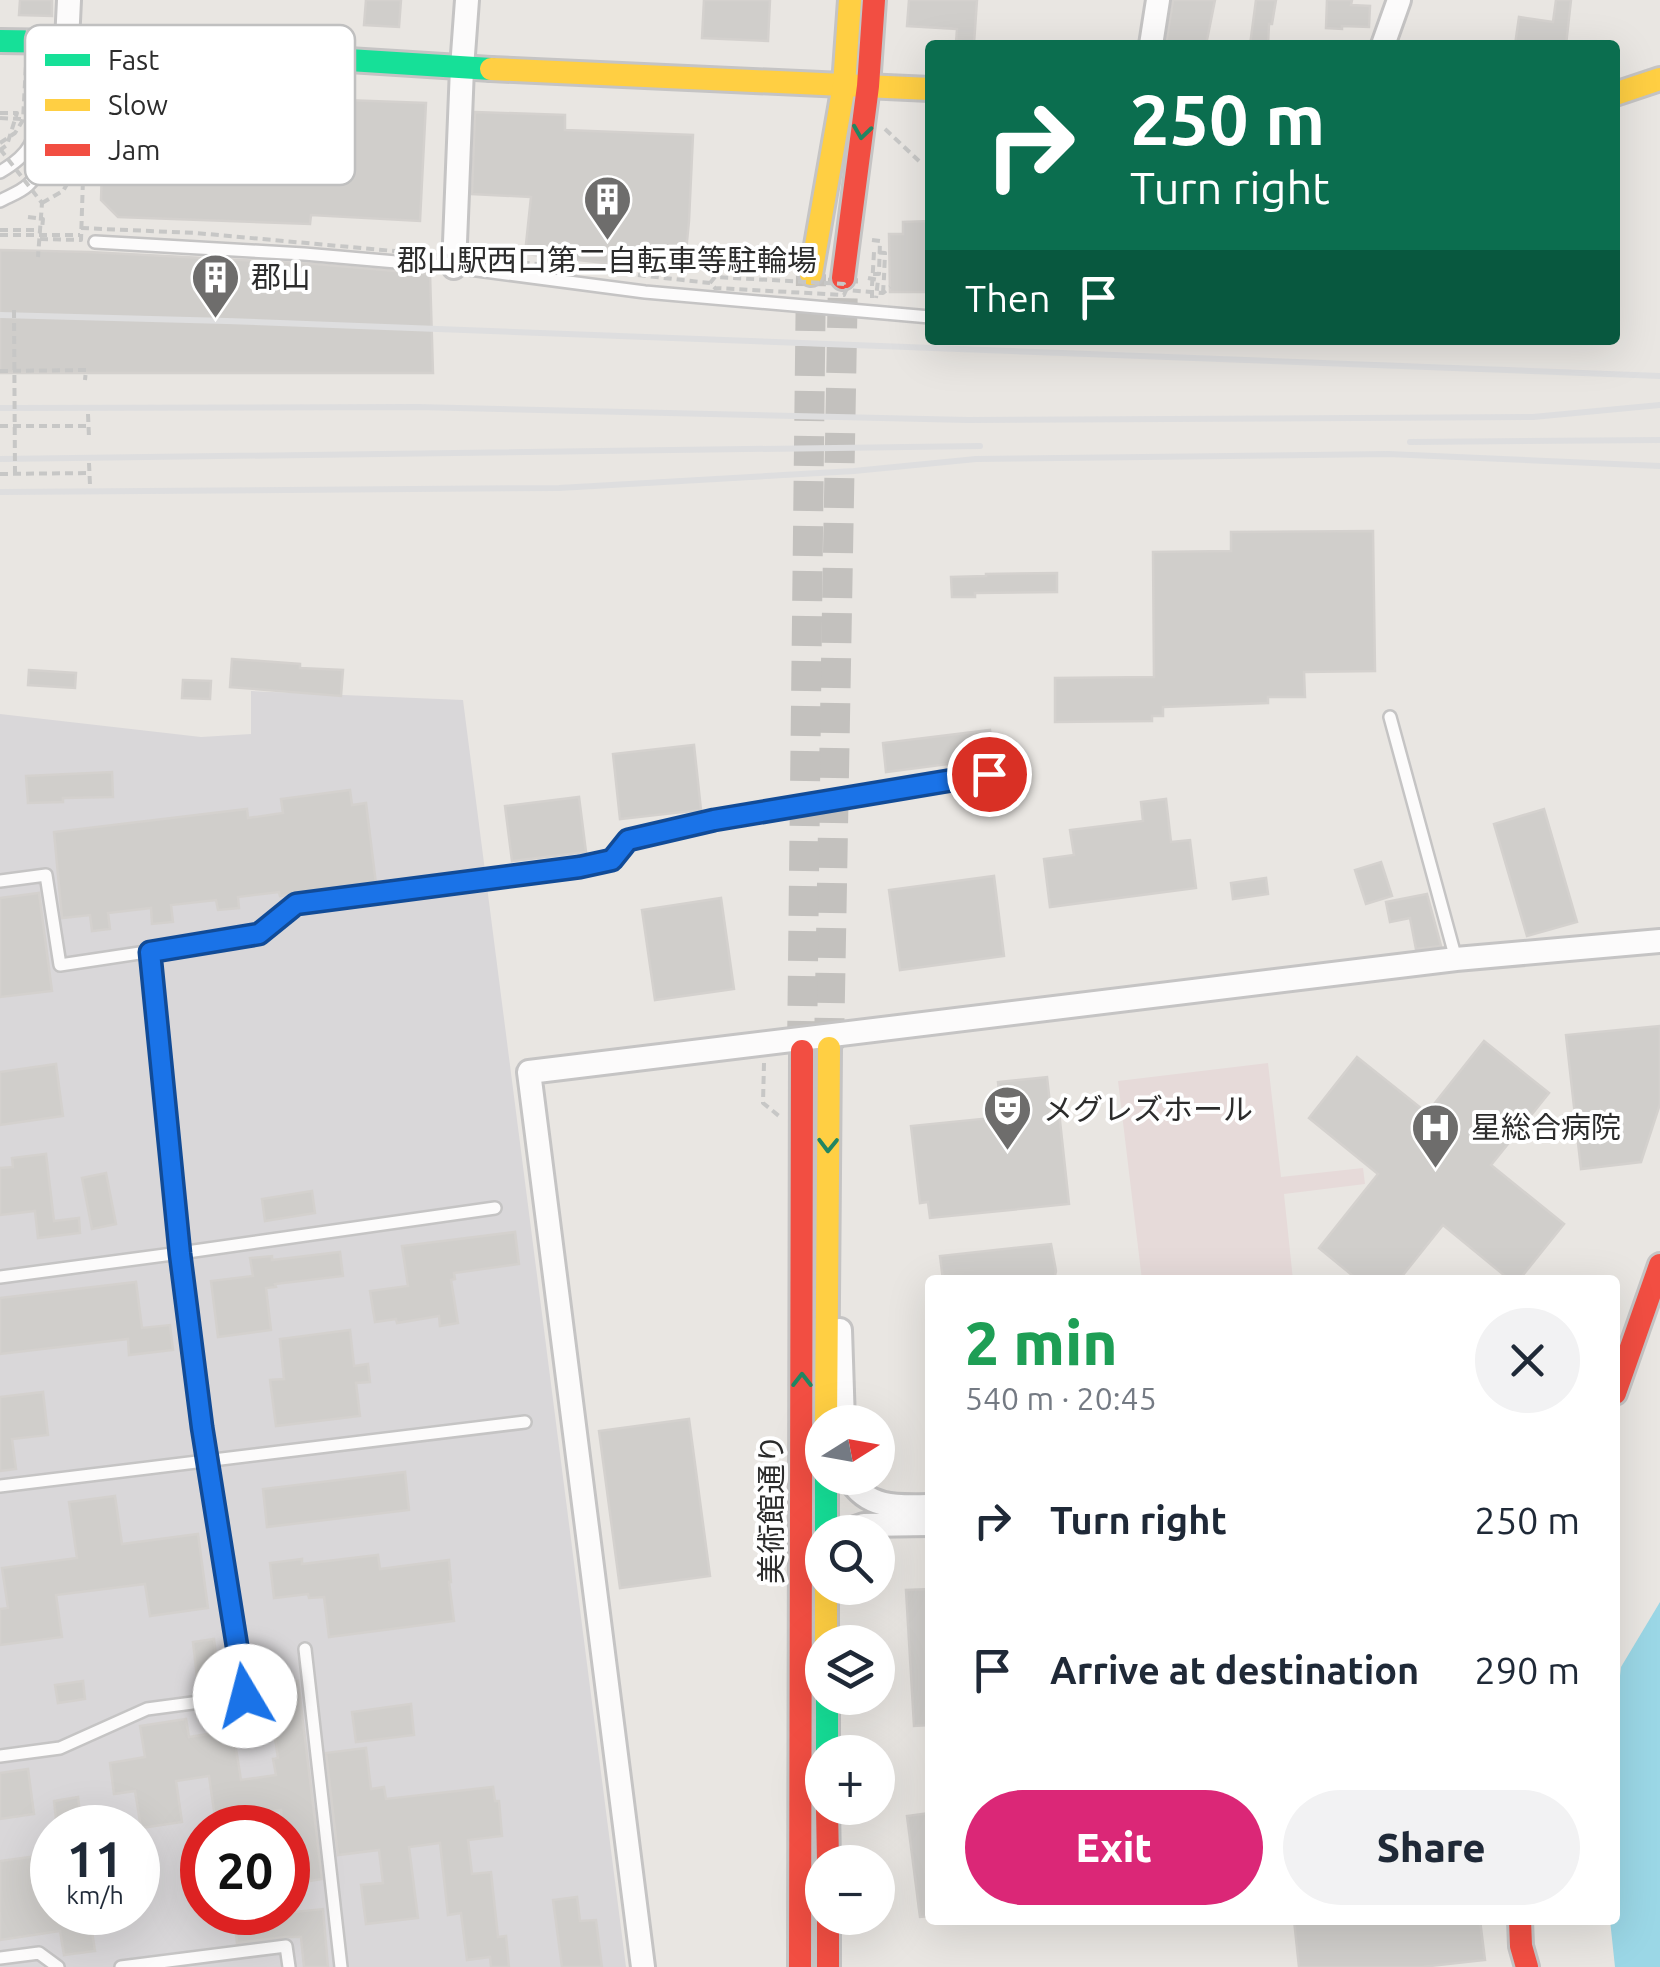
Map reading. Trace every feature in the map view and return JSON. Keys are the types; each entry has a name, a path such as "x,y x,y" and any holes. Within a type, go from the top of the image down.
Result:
{"street":[{"path":"68,25 69,0"},
{"path":"454,268 468,0"},
{"path":"844,284 856,86 850,0"},
{"path":"810,274 874,0"},
{"path":"1152,40 1158,0"},
{"path":"1386,40 1399,0"},
{"path":"0,41 25,41"},
{"path":"355,61 925,89"},
{"path":"1620,92 1660,80"},
{"path":"643,1967 529,1072 1456,959 1660,941"},
{"name":"美術館通り","path":"826,1405 829,1048"},
{"name":"美術館通り","path":"800,1967 802,1051"},
{"path":"1620,1379 1660,1264"},
{"path":"826,1295 840,1328 842,1405"},
{"path":"867,1495 892,1507 925,1506"},
{"path":"895,1525 925,1524"},
{"path":"1520,1925 1528,1967"},
{"path":"828,1935 828,1967"}],"lane":[{"path":"0,172 25,152"},
{"path":"0,200 28,185"},
{"path":"90,238 454,268 645,292 872,304 925,316"},
{"path":"1390,717 1456,959"},
{"path":"0,881 46,875 60,965 259,934 296,904 580,867 612,860 628,840 714,820 989,774"},
{"path":"0,1756 60,1748 147,1709 245,1696 207,1462 180,1254 150,952"},
{"path":"0,1276 494,1208"},
{"path":"0,1486 525,1422"},
{"path":"306,1649 342,1967"},
{"path":"121,1967 286,1946 289,1967"},
{"path":"0,1958 39,1953 58,1967"}],"path":[{"path":"0,147 23,120 25,83"},
{"path":"0,115 18,114 7,145 0,147"},
{"path":"0,115 23,120"},
{"path":"882,126 918,162"},
{"path":"0,147 25,180"},
{"path":"28,185 42,203 38,257"},
{"path":"42,203 67,185"},
{"path":"40,235 81,240 82,185"},
{"path":"40,235 43,219 28,217 41,218"},
{"path":"81,228 196,233 542,265 710,283 715,288 844,296 844,284"},
{"path":"0,232 90,238"},
{"path":"872,241 867,252 866,278 878,280 878,298 872,304"},
{"path":"873,274 879,274 880,244 889,242"},
{"path":"872,304 874,252 884,253 883,292"},
{"path":"542,256 542,265"},
{"path":"604,272 606,263"},
{"path":"666,270 666,279"},
{"path":"710,283 715,276 844,284 883,292 890,287"},
{"path":"14,310 15,474"},
{"path":"0,371 86,370 85,380"},
{"path":"88,414 88,438"},
{"path":"0,426 88,426"},
{"path":"89,463 90,484"},
{"path":"0,474 90,473"},
{"path":"765,1043 763,1103 780,1118"}],"shaded area":[{"path":"251,691 463,700 626,1967 0,1967 0,714 201,737 251,734"},
{"path":"1268,1063 1281,1177 1363,1168 1365,1184 1284,1194 1292,1275 1141,1275 1118,1081"}],"water":[{"path":"1660,1602 1660,1967 1615,1967 1611,1925 1620,1925 1621,1667"}],"building":[{"path":"20,0 52,0 52,16 19,15"},
{"path":"366,0 401,0 399,27 364,25"},
{"path":"704,0 770,0 768,41 702,38"},
{"path":"909,0 977,0 974,40 956,40 957,29 907,26"},
{"path":"1173,0 1215,0 1207,40 1167,40"},
{"path":"1256,0 1276,0 1268,40 1251,40"},
{"path":"1327,0 1352,0 1351,5 1370,6 1369,27 1326,28"},
{"path":"1556,0 1571,0 1567,40 1516,40 1519,17 1553,22"},
{"path":"355,100 426,103 420,221 311,215 310,224 118,217 101,200 101,185 355,185"},
{"path":"475,112 565,115 565,130 693,135 684,272 525,254 531,197 472,194"},
{"path":"925,221 925,292 890,292 889,234 903,234 903,222"},
{"name":"郡山","path":"0,250 315,264 430,274 433,373 0,373"},
{"path":"1373,531 1375,671 1304,672 1305,697 1268,697 1268,703 1163,707 1163,716 1152,716 1152,721 1055,722 1055,678 1154,677 1153,552 1231,551 1231,532"},
{"path":"1057,573 1057,592 952,597 951,577"},
{"path":"232,659 343,670 341,696 230,687"},
{"path":"29,670 76,673 75,688 28,685"},
{"path":"183,680 211,681 210,699 182,698"},
{"path":"990,730 994,758 886,772 883,743"},
{"path":"694,745 701,810 620,819 613,754"},
{"path":"112,772 113,797 28,803 26,776"},
{"path":"350,790 352,805 366,803 376,884 238,897 239,908 218,910 216,900 171,905 173,922 152,924 151,908 108,913 110,929 92,931 90,915 62,918 54,832 247,809 248,818 283,813 281,799"},
{"path":"579,797 586,852 512,861 505,806"},
{"path":"1166,799 1171,842 1190,840 1196,888 1050,907 1044,859 1074,855 1070,830 1143,821 1141,802"},
{"path":"1544,809 1577,922 1527,936 1494,824"},
{"path":"1381,862 1392,896 1366,904 1355,870"},
{"path":"994,876 1004,956 900,970 889,890"},
{"path":"1266,878 1268,894 1233,899 1231,883"},
{"path":"39,893 52,991 0,997 0,898"},
{"path":"1427,894 1441,946 1416,949 1410,918 1390,922 1386,902"},
{"path":"721,898 734,989 655,1000 642,910"},
{"path":"1660,1026 1660,1104 1641,1162 1581,1169 1566,1035"},
{"path":"1484,1041 1549,1093 1491,1165 1564,1224 1523,1275 1504,1275 1443,1225 1403,1275 1352,1275 1319,1248 1378,1174 1309,1118 1357,1057 1427,1113"},
{"path":"56,1064 63,1116 0,1125 0,1072"},
{"path":"1047,1077 1051,1113 1059,1112 1069,1204 930,1218 928,1202 920,1203 911,1126 1002,1117 998,1082"},
{"path":"46,1154 54,1221 79,1218 80,1233 38,1238 35,1211 0,1215 0,1168 13,1167 12,1158"},
{"path":"106,1173 116,1224 92,1229 82,1178"},
{"path":"312,1191 315,1213 265,1221 262,1199"},
{"path":"515,1232 519,1264 454,1273 455,1279 451,1280 458,1323 440,1326 439,1316 397,1323 396,1319 375,1322 370,1291 408,1286 402,1246"},
{"path":"1051,1244 1056,1271 1055,1275 942,1275 940,1256"},
{"path":"340,1252 343,1276 266,1288 271,1330 218,1337 211,1281 253,1276 250,1258 272,1256 272,1260"},
{"path":"136,1282 142,1328 170,1325 173,1350 129,1355 128,1339 0,1354 0,1298"},
{"path":"350,1330 354,1366 368,1364 370,1382 356,1383 360,1416 276,1426 270,1380 284,1379 280,1339"},
{"path":"43,1392 48,1435 12,1439 16,1469 0,1471 0,1397"},
{"path":"689,1419 710,1576 620,1588 599,1431"},
{"path":"405,1472 409,1510 267,1527 263,1489"},
{"path":"115,1496 122,1544 198,1534 208,1608 150,1616 145,1584 56,1595 62,1637 0,1645 0,1609 8,1608 2,1568 77,1558 69,1502"},
{"path":"378,1555 380,1569 449,1560 454,1621 329,1637 324,1597 309,1598 308,1594 274,1598 270,1563 302,1559 302,1564"},
{"path":"925,1589 925,1725 914,1726 906,1590"},
{"path":"214,1639 219,1683 198,1686 193,1642"},
{"path":"83,1681 85,1699 58,1703 55,1685"},
{"path":"298,1681 322,1879 310,1881 310,1805 213,1805 209,1776 176,1781 180,1822 160,1825 160,1805 137,1805 135,1791 114,1794 110,1763 145,1757 140,1726 186,1719 189,1737 233,1730 241,1780 276,1775 273,1759 278,1758 267,1686"},
{"path":"411,1704 414,1735 356,1742 352,1712"},
{"path":"366,1748 371,1789 384,1787 386,1799 493,1787 495,1801 499,1801 502,1836 468,1840 472,1874 491,1872 498,1937 506,1936 509,1967 491,1967 490,1957 467,1960 461,1913 448,1915 440,1843 409,1847 418,1918 366,1924 361,1885 383,1883 379,1850 338,1855 326,1753"},
{"path":"28,1769 33,1805 30,1815 0,1819 0,1773"},
{"path":"78,1797 79,1805 54,1805 54,1801"},
{"path":"925,1814 925,1916 920,1917 907,1816"},
{"path":"30,1857 30,1935 33,1935 0,1940 0,1861"},
{"path":"577,1897 580,1921 596,1920 602,1967 562,1967 553,1900"},
{"path":"323,1909 328,1967 304,1967 301,1937 237,1943 236,1935 310,1935 310,1910"},
{"path":"1295,1925 1481,1925 1485,1960 1421,1967 1299,1967"},
{"path":"61,1935 93,1935 95,1951 64,1955"}],"tunnel":[{"path":"802,1051 811,274"},
{"path":"829,1048 843,278"}],"railway":[{"path":"0,315 1660,376"},
{"path":"0,408 417,407 968,420 1533,417 1660,405"},
{"path":"1410,442 1660,440"},
{"path":"0,459 980,446"},
{"path":"0,492 559,488 854,471 976,459 1388,454 1660,466"}],"traffic: fast":[{"path":"0,41 25,41"},
{"path":"355,60 491,69"},
{"path":"826,1495 826,1515"},
{"path":"827,1715 827,1735"}],"traffic: slow":[{"path":"811,274 844,85 850,0"},
{"path":"491,69 925,89"},
{"path":"1620,92 1660,79"},
{"path":"826,1405 829,1048"},
{"path":"826,1605 826,1625"}],"traffic: jam":[{"path":"843,278 868,86 874,0"},
{"path":"800,1967 802,1051"},
{"path":"1620,1379 1660,1265"},
{"path":"827,1825 828,1845"},
{"path":"1520,1925 1527,1967"},
{"path":"828,1935 828,1967"}],"place":[{"name":"郡山駅西口第二自転車等駐輪場","path":"607,242"},
{"name":"郡山","path":"216,320"},
{"name":"メグレズホール","path":"1008,1152"},
{"name":"星総合病院","path":"1436,1170"}],"route":[{"path":"245,1696 202,1427 180,1254 150,952 259,934 296,904 580,867 612,860 628,840 714,820 989,774"}]}
